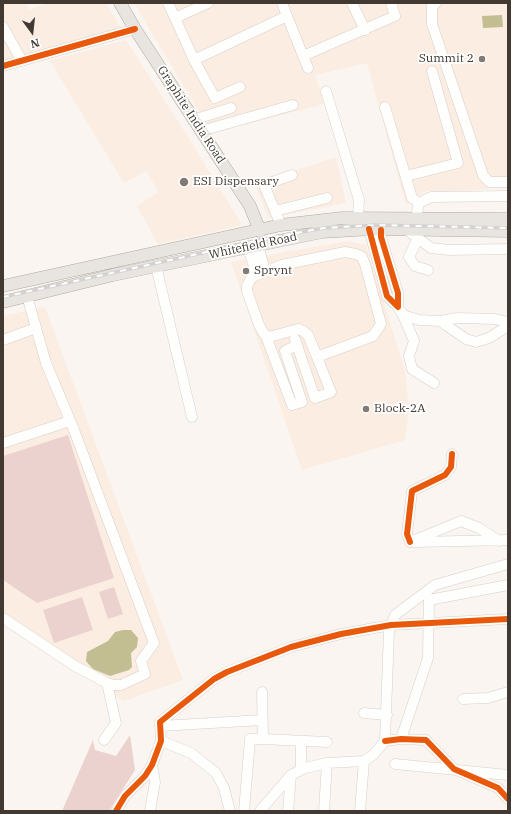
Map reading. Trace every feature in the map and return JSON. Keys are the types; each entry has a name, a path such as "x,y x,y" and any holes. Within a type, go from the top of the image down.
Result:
{"main road":[{"name":"Graphite India Road","path":"120,3 135,29 250,206 260,231"},
{"name":"Whitefield Road","path":"3,302 156,266 253,246 314,227 358,218 508,219"},
{"name":"Whitefield Road","path":"280,226 407,230 508,231"},
{"path":"260,231 280,226"},
{"name":"Whitefield Road","path":"3,286 260,231"}],"street":[{"path":"168,3 194,60 215,98 240,87"},
{"path":"175,18 208,3"},
{"path":"282,3 308,68"},
{"path":"352,3 365,30"},
{"path":"303,56 395,16 392,3"},
{"path":"436,3 432,6 432,24 483,175 489,182 508,182"},
{"path":"194,60 287,16"},
{"path":"3,27 22,61"},
{"path":"3,66 135,29"},
{"path":"406,176 458,163 432,70"},
{"path":"326,91 359,200 358,218"},
{"path":"201,131 293,105"},
{"path":"385,107 412,198 419,204"},
{"path":"194,120 231,108"},
{"path":"280,226 265,184 292,175"},
{"path":"416,218 419,204 431,197 508,196"},
{"path":"275,211 327,198"},
{"path":"375,229 381,237 398,293 400,311 414,341 409,356 412,369 434,383"},
{"path":"407,230 431,248 449,250 508,248"},
{"path":"418,238 409,257 416,266 428,270"},
{"path":"253,246 260,272"},
{"path":"266,336 273,336 298,329 306,333 331,392 293,405 290,403 266,336 259,325 247,291 249,280 260,272 282,265 351,252 362,257 368,272 381,324 373,336 317,357"},
{"path":"156,266 192,417"},
{"path":"3,618 75,666 107,683 121,685 145,674 142,661 154,642 70,421 46,363 27,296"},
{"path":"400,311 419,320 440,322 457,318 495,319 508,322"},
{"path":"440,322 466,339 476,342 489,338 508,326"},
{"path":"3,340 36,328"},
{"path":"293,331 315,398"},
{"path":"297,344 285,351 302,402"},
{"path":"3,443 70,421"},
{"path":"410,542 407,534 412,491 445,475 451,467 452,454"},
{"path":"410,542 460,521 479,528 503,541"},
{"path":"410,542 503,541"},
{"path":"260,811 291,775 301,770 327,763 364,761 373,755 385,741 389,631 395,615 435,585 508,564"},
{"path":"401,739 428,658 429,600 508,586"},
{"path":"116,811 125,796 145,776 152,765 161,741 160,722 214,679 227,672 310,641 391,625 508,619"},
{"path":"104,740 116,723 107,683"},
{"path":"262,692 264,739"},
{"path":"463,699 488,698 508,692"},
{"path":"364,713 387,715"},
{"path":"160,726 263,720"},
{"path":"244,811 250,739 327,742"},
{"path":"385,741 401,739 426,740 454,769 498,788 508,799"},
{"path":"161,741 191,753 216,773 224,788 230,811"},
{"path":"301,741 301,770"},
{"path":"360,811 364,761"},
{"path":"324,811 327,763"},
{"path":"395,764 454,769 508,776"},
{"path":"150,811 155,782 152,765"},
{"path":"288,811 291,775"}],"shaded area":[{"path":"3,3 26,3 29,10 48,3 106,3 121,28 3,61"},
{"path":"134,3 508,3 508,186 469,191 427,191 412,198 406,205 367,63 315,75 324,104 212,133"},
{"path":"502,15 503,27 483,28 482,16"},
{"path":"126,40 242,225 158,244 137,206 159,192 146,171 124,183 50,61"},
{"path":"336,157 346,203 268,218 255,184"},
{"path":"348,241 366,245 405,371 409,410 405,440 302,470 231,262"},
{"path":"45,307 183,680 124,701 3,625 3,316"},
{"path":"68,435 114,578 37,603 3,580 3,456"},
{"path":"114,587 123,614 108,619 99,592"},
{"path":"82,597 93,630 54,643 43,610"},
{"path":"131,630 138,638 137,647 131,653 132,667 129,670 110,676 93,669 86,661 87,652 108,641 115,632"},
{"path":"130,735 135,770 109,811 62,811 93,740 95,750 116,756"}],"railway":[{"path":"3,297 279,236 324,228 376,225 508,228"}],"cycle path":[{"path":"3,66 135,29"},
{"path":"369,229 387,296 398,307 398,293 381,237 381,230"},
{"path":"410,542 407,534 412,491 445,475 451,467 452,454"},
{"path":"116,811 125,796 145,776 152,765 161,741 160,722 214,679 227,672 291,647 341,634 391,625 508,619"},
{"path":"385,741 401,739 426,740 454,769 498,788 508,799"}],"place":[{"name":"Summit 2","path":"482,59"},
{"name":"ESI Dispensary","path":"184,182"},
{"name":"Sprynt","path":"246,271"},
{"name":"Block-2A","path":"366,409"}]}
